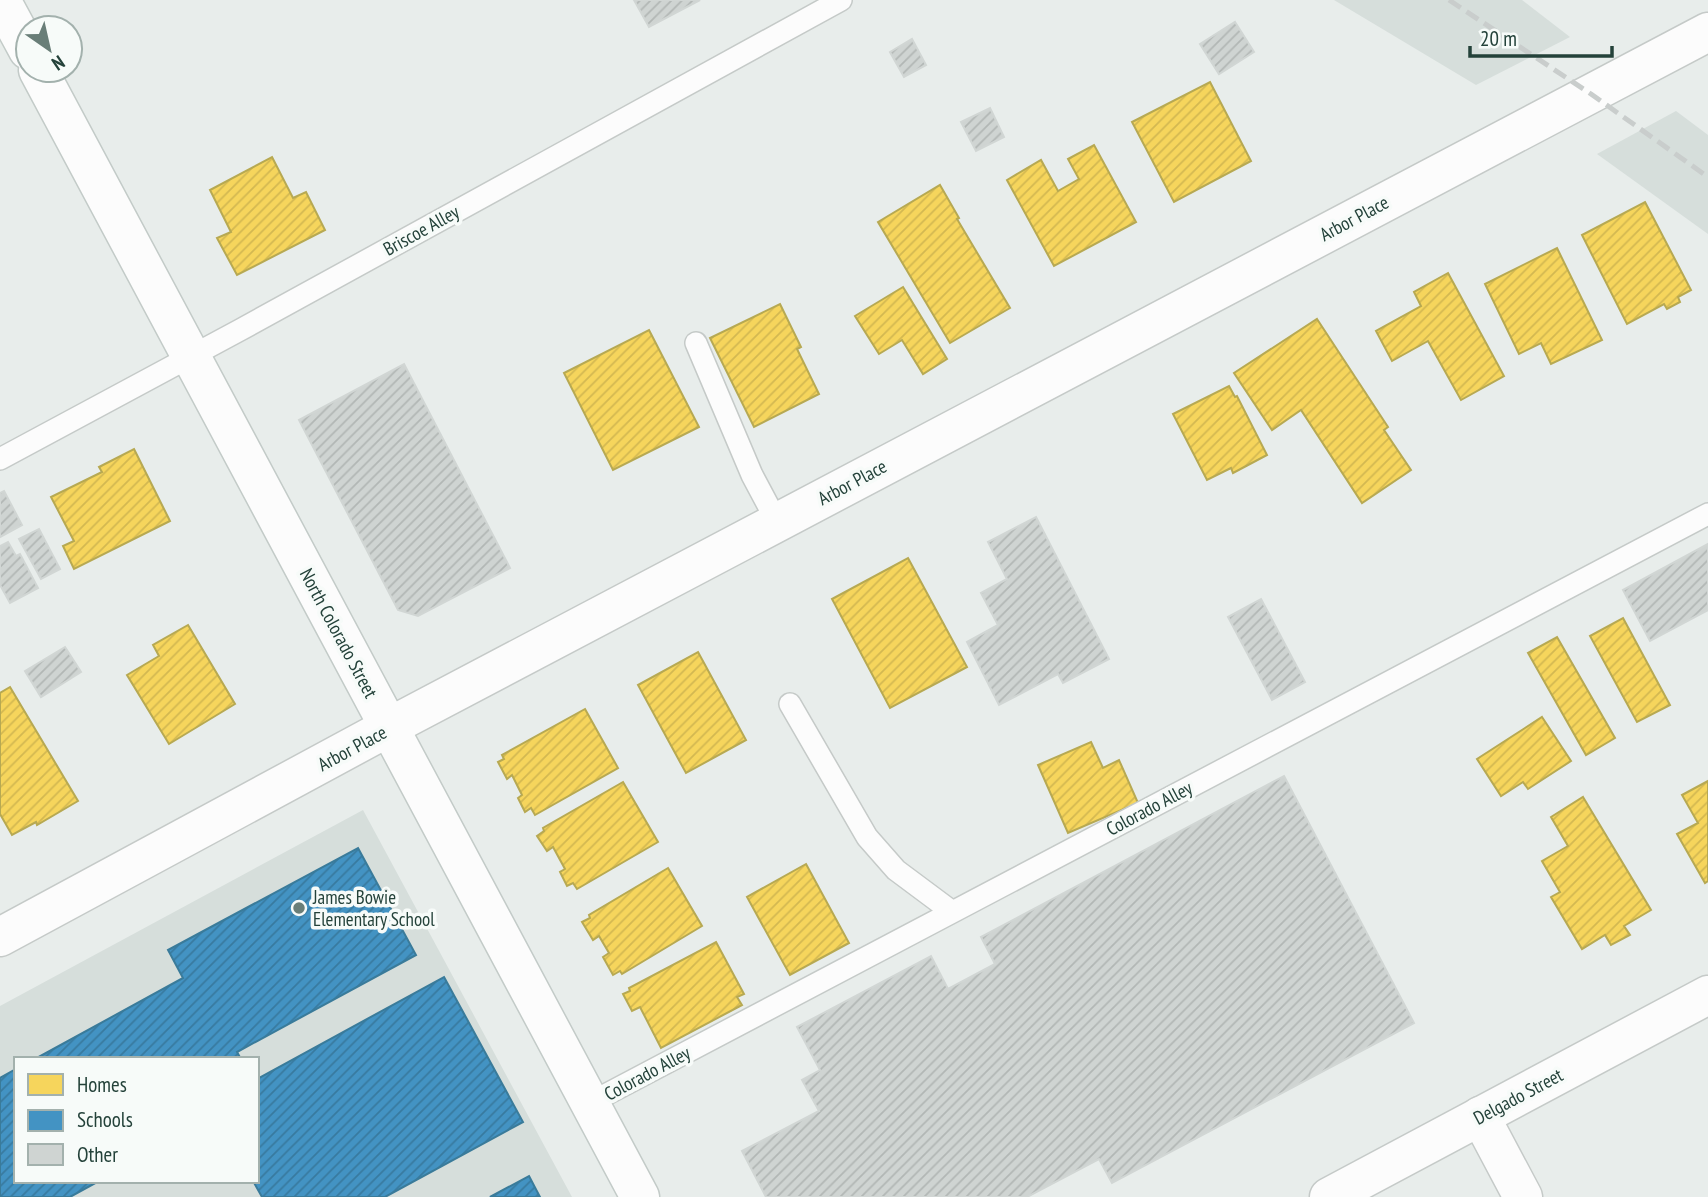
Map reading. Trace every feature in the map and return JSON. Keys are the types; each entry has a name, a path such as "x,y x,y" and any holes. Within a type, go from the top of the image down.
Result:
{"street":[{"path":"1,0 14,24"},
{"name":"Arbor Place","path":"0,937 389,727 1708,32"},
{"name":"North Colorado Street","path":"45,84 640,1197"},
{"name":"Delgado Street","path":"1329,1197 1708,995"},
{"path":"1480,1116 1523,1197"}],"lane":[{"name":"Briscoe Alley","path":"0,459 841,0"},
{"path":"696,343 752,475 777,522"},
{"name":"Colorado Alley","path":"590,1103 1708,514"},
{"path":"790,704 867,837 896,870 951,911"}],"shaded area":[{"path":"1334,0 1522,0 1570,37 1476,85"},
{"path":"1676,111 1708,135 1708,234 1597,154"},
{"name":"James Bowie Elementary School","path":"363,810 572,1197 0,1197 0,1006"}],"building: Homes":[{"path":"1210,82 1251,161 1174,202 1132,122"},
{"path":"1094,145 1136,222 1054,266 1007,180 1041,160 1058,191 1079,179 1068,159"},
{"path":"272,157 293,198 306,192 325,230 237,275 217,238 231,232 210,190"},
{"path":"940,185 1010,308 950,343 878,222"},
{"path":"1645,202 1691,290 1678,297 1680,302 1667,309 1664,304 1627,324 1582,235"},
{"path":"1557,248 1602,340 1551,364 1541,343 1519,354 1485,284"},
{"path":"1448,273 1504,376 1461,400 1428,341 1392,361 1376,331 1421,306 1414,292"},
{"path":"903,287 947,359 923,374 902,340 879,354 855,316"},
{"path":"780,304 801,347 797,349 819,394 754,427 710,338"},
{"path":"1317,319 1388,427 1384,430 1411,470 1362,503 1301,410 1272,430 1234,373"},
{"path":"649,330 699,427 613,470 564,373"},
{"path":"1229,386 1235,397 1237,396 1267,455 1233,473 1231,468 1207,480 1173,414"},
{"path":"134,449 170,521 74,569 63,546 74,541 51,497 102,472 99,467"},
{"path":"908,558 967,667 890,708 832,599"},
{"path":"1623,618 1670,705 1637,722 1590,636"},
{"path":"188,625 235,704 169,744 127,675 159,656 153,645"},
{"path":"1557,637 1615,738 1586,755 1528,653"},
{"path":"698,652 746,740 686,773 638,685"},
{"path":"10,687 78,801 37,825 36,822 12,835 0,814 0,693"},
{"path":"585,709 618,768 535,815 531,808 525,812 518,798 522,795 512,775 507,779 498,762 504,759 502,755"},
{"path":"1542,717 1571,761 1528,789 1523,782 1501,796 1477,759"},
{"path":"1091,742 1103,768 1119,760 1138,803 1068,833 1038,765"},
{"path":"1708,781 1708,881 1705,883 1677,834 1698,823 1682,795"},
{"path":"623,782 658,842 577,889 573,883 567,886 560,872 565,869 553,847 547,851 537,836 544,831 543,828"},
{"path":"1583,797 1651,910 1624,926 1630,935 1611,945 1605,935 1582,949 1551,897 1560,892 1542,861 1568,846 1551,817"},
{"path":"806,864 849,943 790,975 747,897"},
{"path":"668,868 702,926 622,974 620,971 613,975 603,957 609,953 599,936 593,940 582,922 590,918 589,915"},
{"path":"716,942 744,994 737,997 742,1005 661,1048 640,1007 632,1011 623,994 630,991 629,988"}],"building: Schools":[{"path":"358,848 416,955 237,1052 240,1057 39,1057 183,978 168,950"},
{"path":"444,977 523,1122 385,1197 262,1197 254,1183 259,1183 259,1078"},
{"path":"14,1070 14,1183 95,1183 70,1197 0,1197 0,1078"},
{"path":"529,1176 540,1197 490,1197"}],"building: Other":[{"path":"634,0 700,0 649,27"},
{"path":"1235,22 1254,52 1219,74 1200,44"},
{"path":"912,39 926,65 904,77 890,52"},
{"path":"990,108 1004,137 976,151 961,122"},
{"path":"404,364 510,568 418,616 398,610 299,420"},
{"path":"4,491 22,525 0,537 0,493"},
{"path":"1036,517 1109,659 1063,683 1058,674 999,705 967,642 998,625 981,593 1007,579 988,542"},
{"path":"39,529 60,569 41,579 19,539"},
{"path":"8,542 16,556 20,554 38,588 10,603 0,585 0,546"},
{"path":"1708,544 1708,610 1650,641 1623,590"},
{"path":"1261,599 1305,682 1272,700 1228,617"},
{"path":"65,647 81,672 41,697 25,671"},
{"path":"1284,776 1414,1023 1112,1183 1099,1159 1027,1197 766,1197 742,1151 819,1111 802,1080 820,1070 797,1027 931,956 948,989 995,964 981,937"}],"railway":[{"path":"1449,0 1591,94 1708,177"}],"place":[{"name":"James Bowie Elementary School","path":"299,908"}]}
